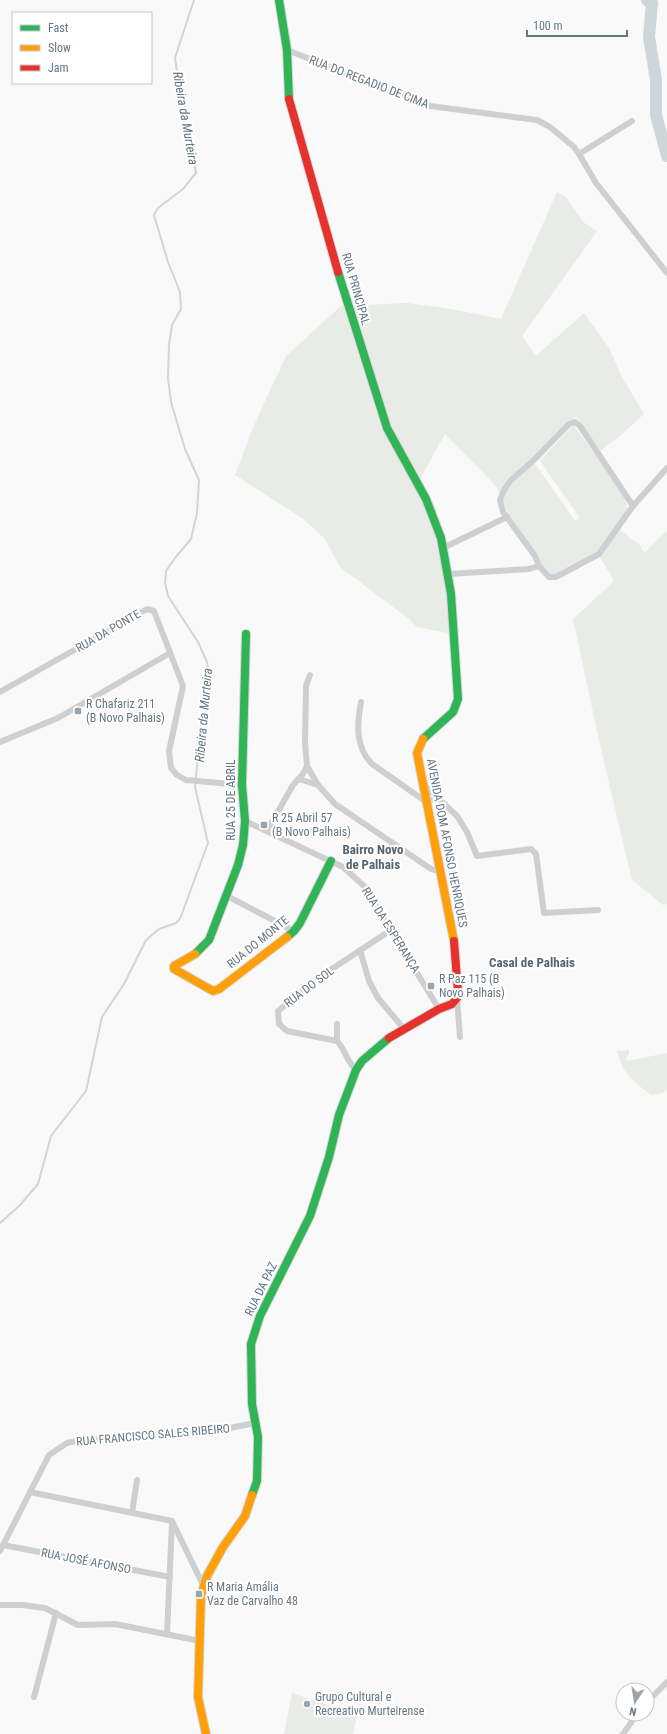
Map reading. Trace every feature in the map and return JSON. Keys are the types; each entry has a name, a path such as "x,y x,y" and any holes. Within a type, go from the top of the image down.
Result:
{"street":[{"name":"RUA PRINCIPAL","path":"280,0 287,50 289,101 360,345 387,428 426,499 443,548 448,574"},
{"name":"RUA DO REGADIO DE CIMA","path":"287,50 430,106 537,120 550,127 579,154 596,183 667,273"},
{"path":"579,154 632,121"},
{"path":"633,506 580,426 575,422 569,424 534,460 511,480 504,490 500,500 503,512 535,556 539,566 549,577 556,577 599,554 633,506 667,468"},
{"path":"443,548 507,517"},
{"path":"448,574 529,570 539,566"},
{"name":"AVENIDA DOM AFONSO HENRIQUES","path":"448,574 451,594 458,699 453,712 424,738 416,753 424,785 425,802 441,872 454,943 460,1037"},
{"name":"RUA DA PONTE","path":"0,692 147,608 154,611 183,686 169,751 169,760 172,768 177,775 191,781 242,785"},
{"name":"RUA 25 DE ABRIL","path":"174,966 197,953 209,940 238,866 243,845 245,821 242,785 246,634"},
{"path":"1,741 58,718 170,653"},
{"path":"310,675 306,693 305,743 307,766 318,785 335,804 431,868 441,872"},
{"path":"361,702 358,719 358,738 366,758 372,764 425,802 439,799"},
{"path":"267,832 293,785 299,779 307,766"},
{"path":"299,779 318,785"},
{"path":"424,785 457,816 464,827 477,856 531,849 536,854 544,913 598,910"},
{"name":"RUA DA ESPERANÇA","path":"245,821 343,867 364,886 439,1009"},
{"name":"RUA DO MONTE","path":"174,966 174,969 179,972 216,991 294,931 300,923 331,861"},
{"path":"227,896 294,931"},
{"name":"RUA DO SOL","path":"337,1041 287,1031 279,1024 278,1011 321,976 391,930"},
{"path":"360,950 370,981 378,998 404,1029"},
{"name":"RUA DA PAZ","path":"206,1734 198,1697 201,1596 207,1576 223,1547 238,1527 250,1505 257,1481 258,1437 252,1404 251,1344 260,1316 310,1216 339,1115 356,1070 362,1061 383,1042 439,1009 452,1004 457,998"},
{"path":"336,1024 337,1041 341,1045 350,1065 356,1070"},
{"name":"RUA FRANCISCO SALES RIBEIRO","path":"1,1548 48,1455 67,1443 225,1429 255,1423"},
{"path":"132,1512 137,1480"},
{"path":"30,1492 172,1521"},
{"path":"172,1521 204,1587"},
{"path":"167,1634 172,1521"},
{"name":"RUA JOSÉ AFONSO","path":"1,1548 170,1577"},
{"path":"0,1605 22,1605 45,1608 78,1624 115,1624 200,1641"},
{"path":"34,1697 56,1613"},
{"path":"655,1694 667,1682"},
{"path":"623,1734 632,1722"}],"shaded area":[{"path":"557,192 566,197 583,222 597,231 522,336 536,356 584,313 609,348 622,377 644,414 621,435 599,452 576,416 531,460 539,469 575,521 580,518 540,461 573,425 613,480 626,502 628,511 620,530 640,545 644,553 667,531 667,904 663,905 632,880 600,745 573,619 614,581 600,557 556,576 547,572 510,518 496,486 445,434 420,479 437,515 448,552 453,577 453,596 448,633 417,627 409,619 340,567 325,539 302,518 235,475 254,425 286,356 341,306 407,303 451,309 501,319"},
{"path":"629,1050 629,1055 626,1057 627,1061 667,1053 667,1089 663,1093 651,1095 626,1072 617,1051"},
{"name":"Grupo Cultural e Recreativo Murteirense","path":"292,1693 357,1715 353,1734 284,1734"}],"waterway":[{"name":"Ribeira da Murteira","path":"0,1223 20,1205 38,1184 51,1136 86,1091 102,1017 124,984 146,940 159,929 176,923 180,919 208,843 195,787 209,676 207,662 198,642 168,596 165,583 166,571 191,539 197,513 199,480 185,449 171,402 168,378 169,345 172,325 181,309 180,292 168,262 154,215 158,208 183,189 196,173 180,93 175,58 194,0"},
{"path":"647,0 652,3 649,37 656,80 656,115 667,156"}],"traffic: fast":[{"path":"279,0 287,50 289,99"},
{"path":"338,272 387,428 426,499 441,538 451,594 458,699 453,712 423,739"},
{"path":"195,954 209,940 238,865 243,845 245,821 242,785 246,634"},
{"path":"287,937 300,923 331,861"},
{"path":"252,1495 257,1481 258,1437 252,1404 251,1344 260,1316 310,1216 329,1157 339,1115 356,1070 362,1061 389,1038"}],"traffic: slow":[{"path":"423,739 417,753 454,941"},
{"path":"195,954 174,966 174,969 213,991 219,989 287,937"},
{"path":"206,1734 198,1697 201,1596 207,1576 223,1547 245,1516 252,1495"}],"traffic: jam":[{"path":"289,99 338,272"},
{"path":"389,1038 439,1009 452,1004 457,998 458,992 454,941"}],"place":[{"name":"R Chafariz 211 (B Novo Palhais)","path":"78,711"},
{"name":"R 25 Abril 57 (B Novo Palhais)","path":"264,825"},
{"name":"R Paz 115 (B Novo Palhais)","path":"431,986"},
{"name":"R Maria Amália Vaz de Carvalho 48","path":"199,1594"},
{"name":"Grupo Cultural e Recreativo Murteirense","path":"307,1704"}],"district":[{"name":"Bairro Novo de Palhais","path":"373,856"},
{"name":"Casal de Palhais","path":"532,962"}]}
